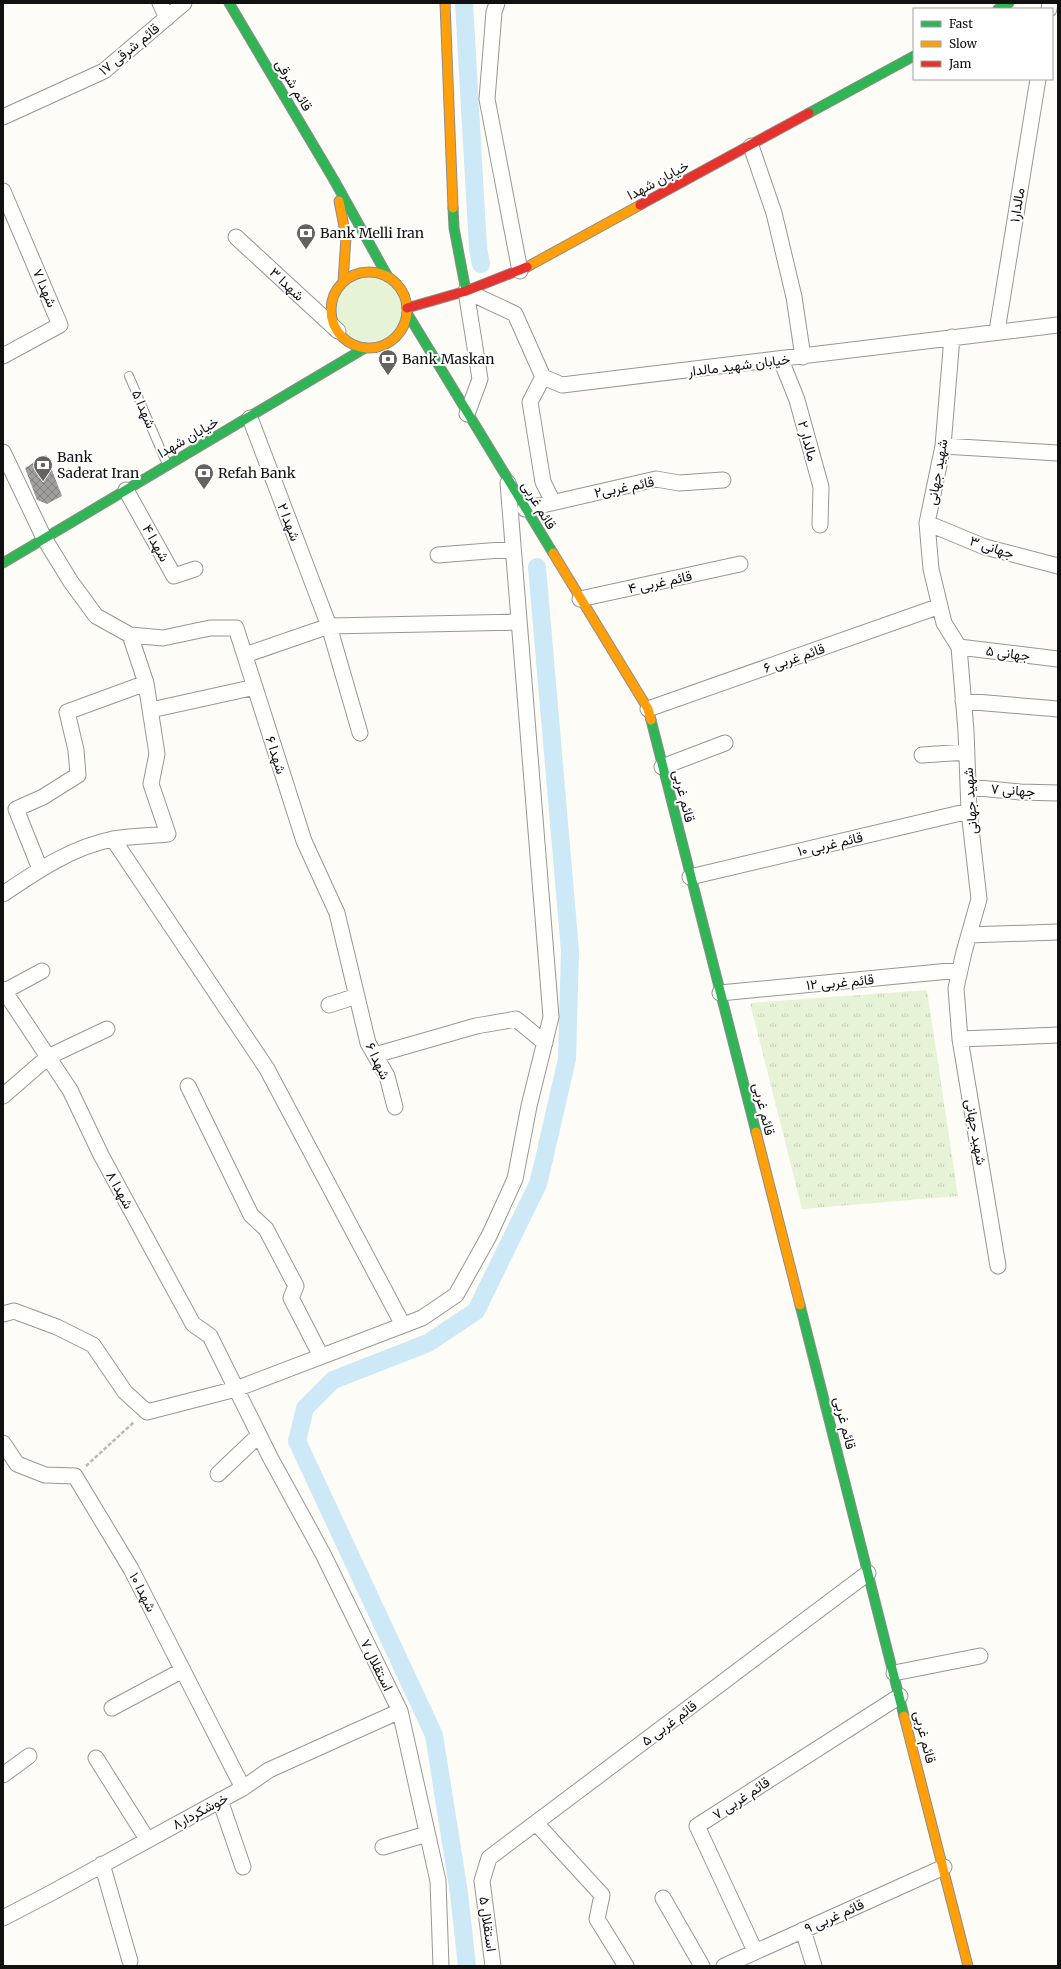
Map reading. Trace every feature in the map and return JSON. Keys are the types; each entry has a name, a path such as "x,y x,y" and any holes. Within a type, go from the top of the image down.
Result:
{"main road":[{"name":"قائم شرقی","path":"229,3 334,180 388,277"},
{"path":"446,3 454,228 466,291"},
{"path":"1000,8 1009,3"},
{"name":"خیابان شهدا","path":"407,310 466,291 520,271 913,57"},
{"path":"334,180 346,237 343,282"},
{"path":"365,272 377,273 388,277 401,290 407,310 404,325 398,335 388,343 377,347 365,348 355,345 345,339 338,331 332,318 332,303 336,291 343,282 353,275 365,272"},
{"name":"قائم غربی","path":"407,310 467,414 648,709 968,1966"},
{"name":"خیابان شهدا","path":"3,563 250,418 365,348"}],"street":[{"path":"160,3 167,18"},
{"name":"قائم شرقی ۱۷","path":"3,117 104,72 184,3"},
{"path":"497,3 494,12 487,99 520,271"},
{"name":"مالدار۱","path":"997,331 1038,80"},
{"path":"751,146 774,213 794,297 803,357"},
{"name":"شهدا ۷","path":"3,191 60,325 3,356"},
{"name":"شهدا ۳","path":"236,237 338,331"},
{"path":"466,291 515,314 543,377 530,402 543,482 553,502"},
{"path":"466,291 480,379 467,414"},
{"name":"خیابان شهید مالدار","path":"543,377 562,385 781,360 997,331 1058,325"},
{"name":"شهید جهانی","path":"952,337 943,446 927,524 931,569 944,623 959,647 967,752 969,810 979,899 956,988 960,1039 998,1266"},
{"name":"مالدار ۲","path":"781,360 797,400 821,488 820,525"},
{"name":"شهدا ۲","path":"250,418 329,626 360,733"},
{"path":"943,446 1058,453"},
{"path":"3,452 44,538"},
{"name":"۲قائم غربی","path":"525,509 656,479 679,483 724,480"},
{"path":"3,1314 14,1311 57,1327 93,1345 125,1392 147,1412 236,1389 422,1318 456,1295 489,1236 515,1179 529,1106 551,1016 507,480"},
{"name":"شهدا ۴","path":"126,490 174,576 195,568"},
{"name":"جهانی ۳","path":"927,524 985,547 1058,566"},
{"name":"شهدا ۶","path":"44,538 71,582 96,616 130,635 163,638 210,628 236,628 304,841 337,913 368,1043 386,1076 395,1107"},
{"path":"438,554 513,549"},
{"name":"قائم غربی ۴","path":"580,599 740,564"},
{"name":"قائم غربی ۶","path":"648,709 940,606"},
{"path":"245,655 329,626 519,622"},
{"path":"3,894 40,869 72,853 113,839 168,834 152,784 157,754 146,683 130,635"},
{"name":"جهانی ۵","path":"959,647 1058,659"},
{"path":"40,869 16,809 43,797 78,775 76,750 67,712 146,683"},
{"path":"151,710 255,687"},
{"path":"963,701 1058,709"},
{"path":"662,767 725,743"},
{"path":"922,755 967,752"},
{"name":"جهانی ۷","path":"968,787 1020,792 1058,793"},
{"name":"قائم غربی ۱۰","path":"690,877 969,810"},
{"path":"113,839 267,1069 403,1325"},
{"path":"969,935 1058,932"},
{"name":"قائم غربی ۱۲","path":"720,993 960,970"},
{"path":"4,990 42,971"},
{"name":"شهدا ۸","path":"4,990 70,1090 101,1155 193,1324 210,1336 236,1389"},
{"path":"329,1005 356,996"},
{"path":"375,1055 476,1026 516,1019 545,1043"},
{"path":"3,1096 48,1057 107,1028"},
{"path":"960,1039 1058,1035"},
{"path":"188,1086 251,1214 266,1229 296,1286 291,1298 321,1356"},
{"name":"استقلال ۷","path":"236,1389 322,1554 400,1711 438,1881 441,1966"},
{"path":"218,1474 259,1435"},
{"path":"3,1443 17,1464 45,1475 75,1476"},
{"name":"شهدا ۱۰","path":"75,1476 131,1569 243,1788"},
{"name":"قائم غربی ۵","path":"482,1881 489,1858 868,1573"},
{"path":"894,1673 980,1656"},
{"path":"112,1708 184,1670"},
{"name":"قائم غربی ۷","path":"755,1951 697,1826 900,1696"},
{"name":"خوشکردار۸","path":"3,1918 243,1788 269,1770 400,1711"},
{"path":"3,1775 29,1756"},
{"path":"96,1758 147,1839"},
{"path":"220,1800 242,1867"},
{"path":"536,1823 602,1895 597,1919 626,1966"},
{"path":"383,1847 427,1834"},
{"path":"102,1864 130,1961"},
{"name":"قائم غربی ۹","path":"724,1966 944,1867"},
{"name":"استقلال ۵","path":"482,1881 493,1966"},
{"path":"663,1898 702,1966"},
{"path":"803,1930 814,1966"}],"lane":[{"name":"شهدا ۵","path":"129,376 168,465"}],"path":[{"path":"75,1476 119,1434 147,1412"}],"green space":[{"path":"369,276 381,279 392,286 399,297 402,309 399,321 392,332 381,339 369,342 357,339 346,332 339,321 336,309 339,297 346,286 357,279"},
{"path":"927,990 958,1196 802,1209 750,1003"}],"building":[{"name":"Bank Saderat Iran","path":"46,455 62,496 47,504 37,500 25,468"}],"waterway":[{"path":"464,3 478,248 481,264"},
{"path":"537,567 570,951 567,1059 547,1146"},
{"path":"467,1966 459,1893 434,1735 297,1441 305,1408 333,1380 428,1343 476,1311 538,1184 546,1151"}],"traffic: fast":[{"path":"229,3 334,180 388,277"},
{"path":"1000,8 1009,3"},
{"path":"809,113 913,57"},
{"path":"453,208 454,228 466,291"},
{"path":"407,313 553,553"},
{"path":"3,563 365,348"},
{"path":"651,720 756,1132"},
{"path":"800,1305 904,1716"}],"traffic: slow":[{"path":"445,3 453,208"},
{"path":"339,201 346,237 343,282"},
{"path":"527,267 640,205"},
{"path":"369,272 383,275 396,283 404,296 407,310 404,324 396,337 383,345 369,348 355,345 342,337 334,324 331,310 334,296 342,283 355,275 369,272"},
{"path":"553,553 648,709 651,720"},
{"path":"756,1132 800,1305"},
{"path":"904,1716 968,1966"}],"traffic: jam":[{"path":"640,205 809,113"},
{"path":"407,308 466,291 527,267"}],"place":[{"name":"Bank Melli Iran","path":"306,250"},
{"name":"Bank Maskan","path":"388,376"},
{"name":"Bank Saderat Iran","path":"43,482"},
{"name":"Refah Bank","path":"204,490"}]}
